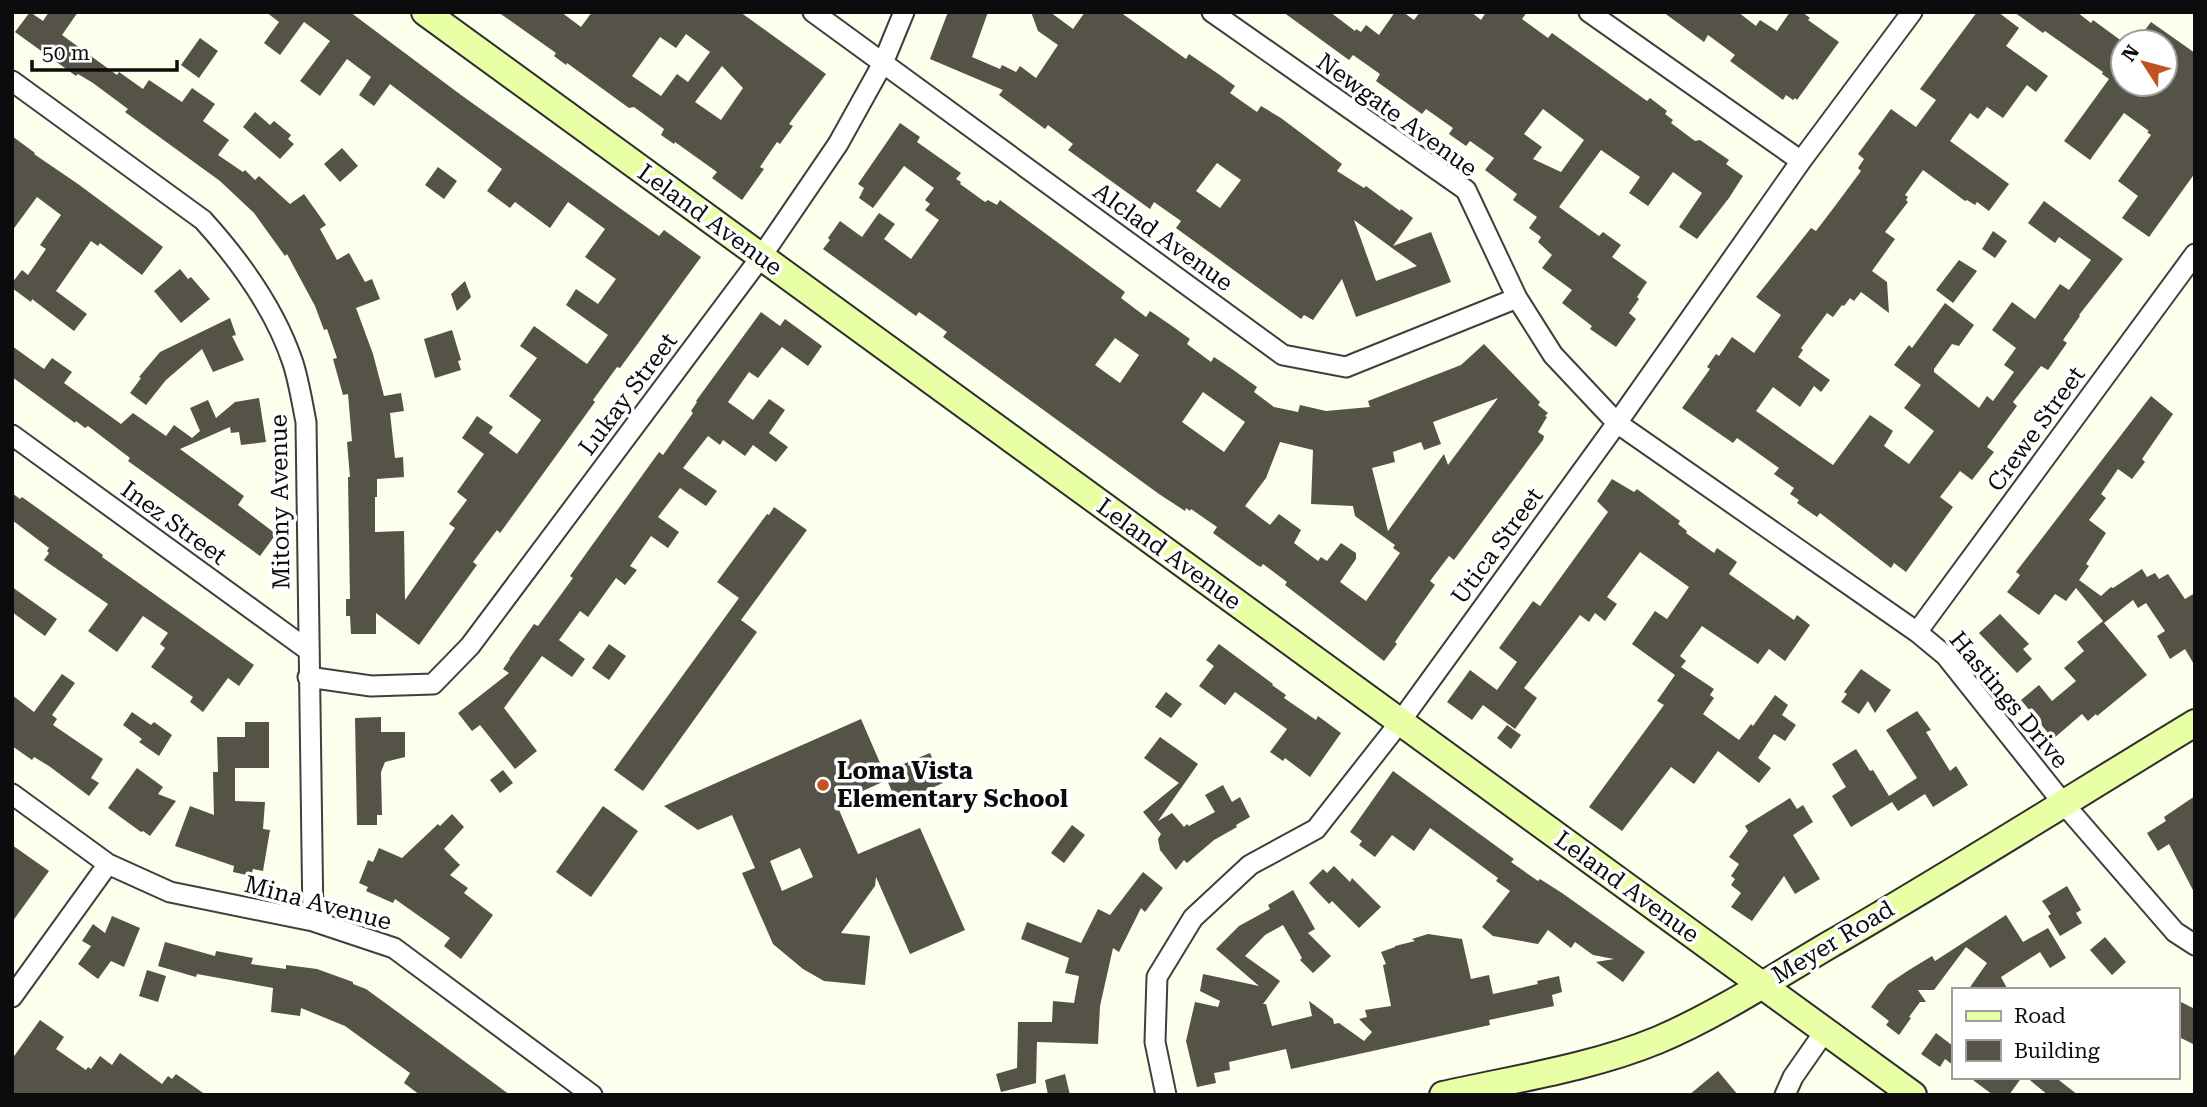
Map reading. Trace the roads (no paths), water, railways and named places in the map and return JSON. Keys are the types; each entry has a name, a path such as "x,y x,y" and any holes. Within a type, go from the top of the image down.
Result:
{"street":[{"name":"Leland Avenue","path":"425,12 1913,1095"},
{"name":"Alclad Avenue","path":"813,12 1283,355 1346,367 1517,298"},
{"name":"Lukay Street","path":"309,677 371,686 433,684 470,646 761,257 838,144 883,63 904,12"},
{"name":"Newgate Avenue","path":"1212,12 1466,190 1517,298 1553,355 1617,422"},
{"path":"1589,12 1801,161"},
{"name":"Utica Street","path":"1166,1095 1155,1042 1157,977 1193,918 1250,865 1316,829 1400,722 1801,161 1912,12"},
{"name":"Mitony Avenue","path":"12,81 202,220 228,248 250,278 270,310 292,361 306,422 307,650 313,922"},
{"name":"Crewe Street","path":"1917,632 2195,254"},
{"name":"Hastings Drive","path":"1617,422 1917,632 1946,656 2063,803 2175,932 2195,945"},
{"name":"Inez Street","path":"12,435 307,650"},
{"name":"Meyer Road","path":"1443,1095 1572,1066 1635,1048 1708,1016 2195,723"},
{"name":"Mina Avenue","path":"12,794 108,864 170,891 313,922 394,948 592,1095"},
{"path":"12,998 108,864"},
{"path":"1785,1095 1793,1077 1825,1031"}],"place":[{"name":"Loma Vista Elementary School","path":"823,785"}]}
